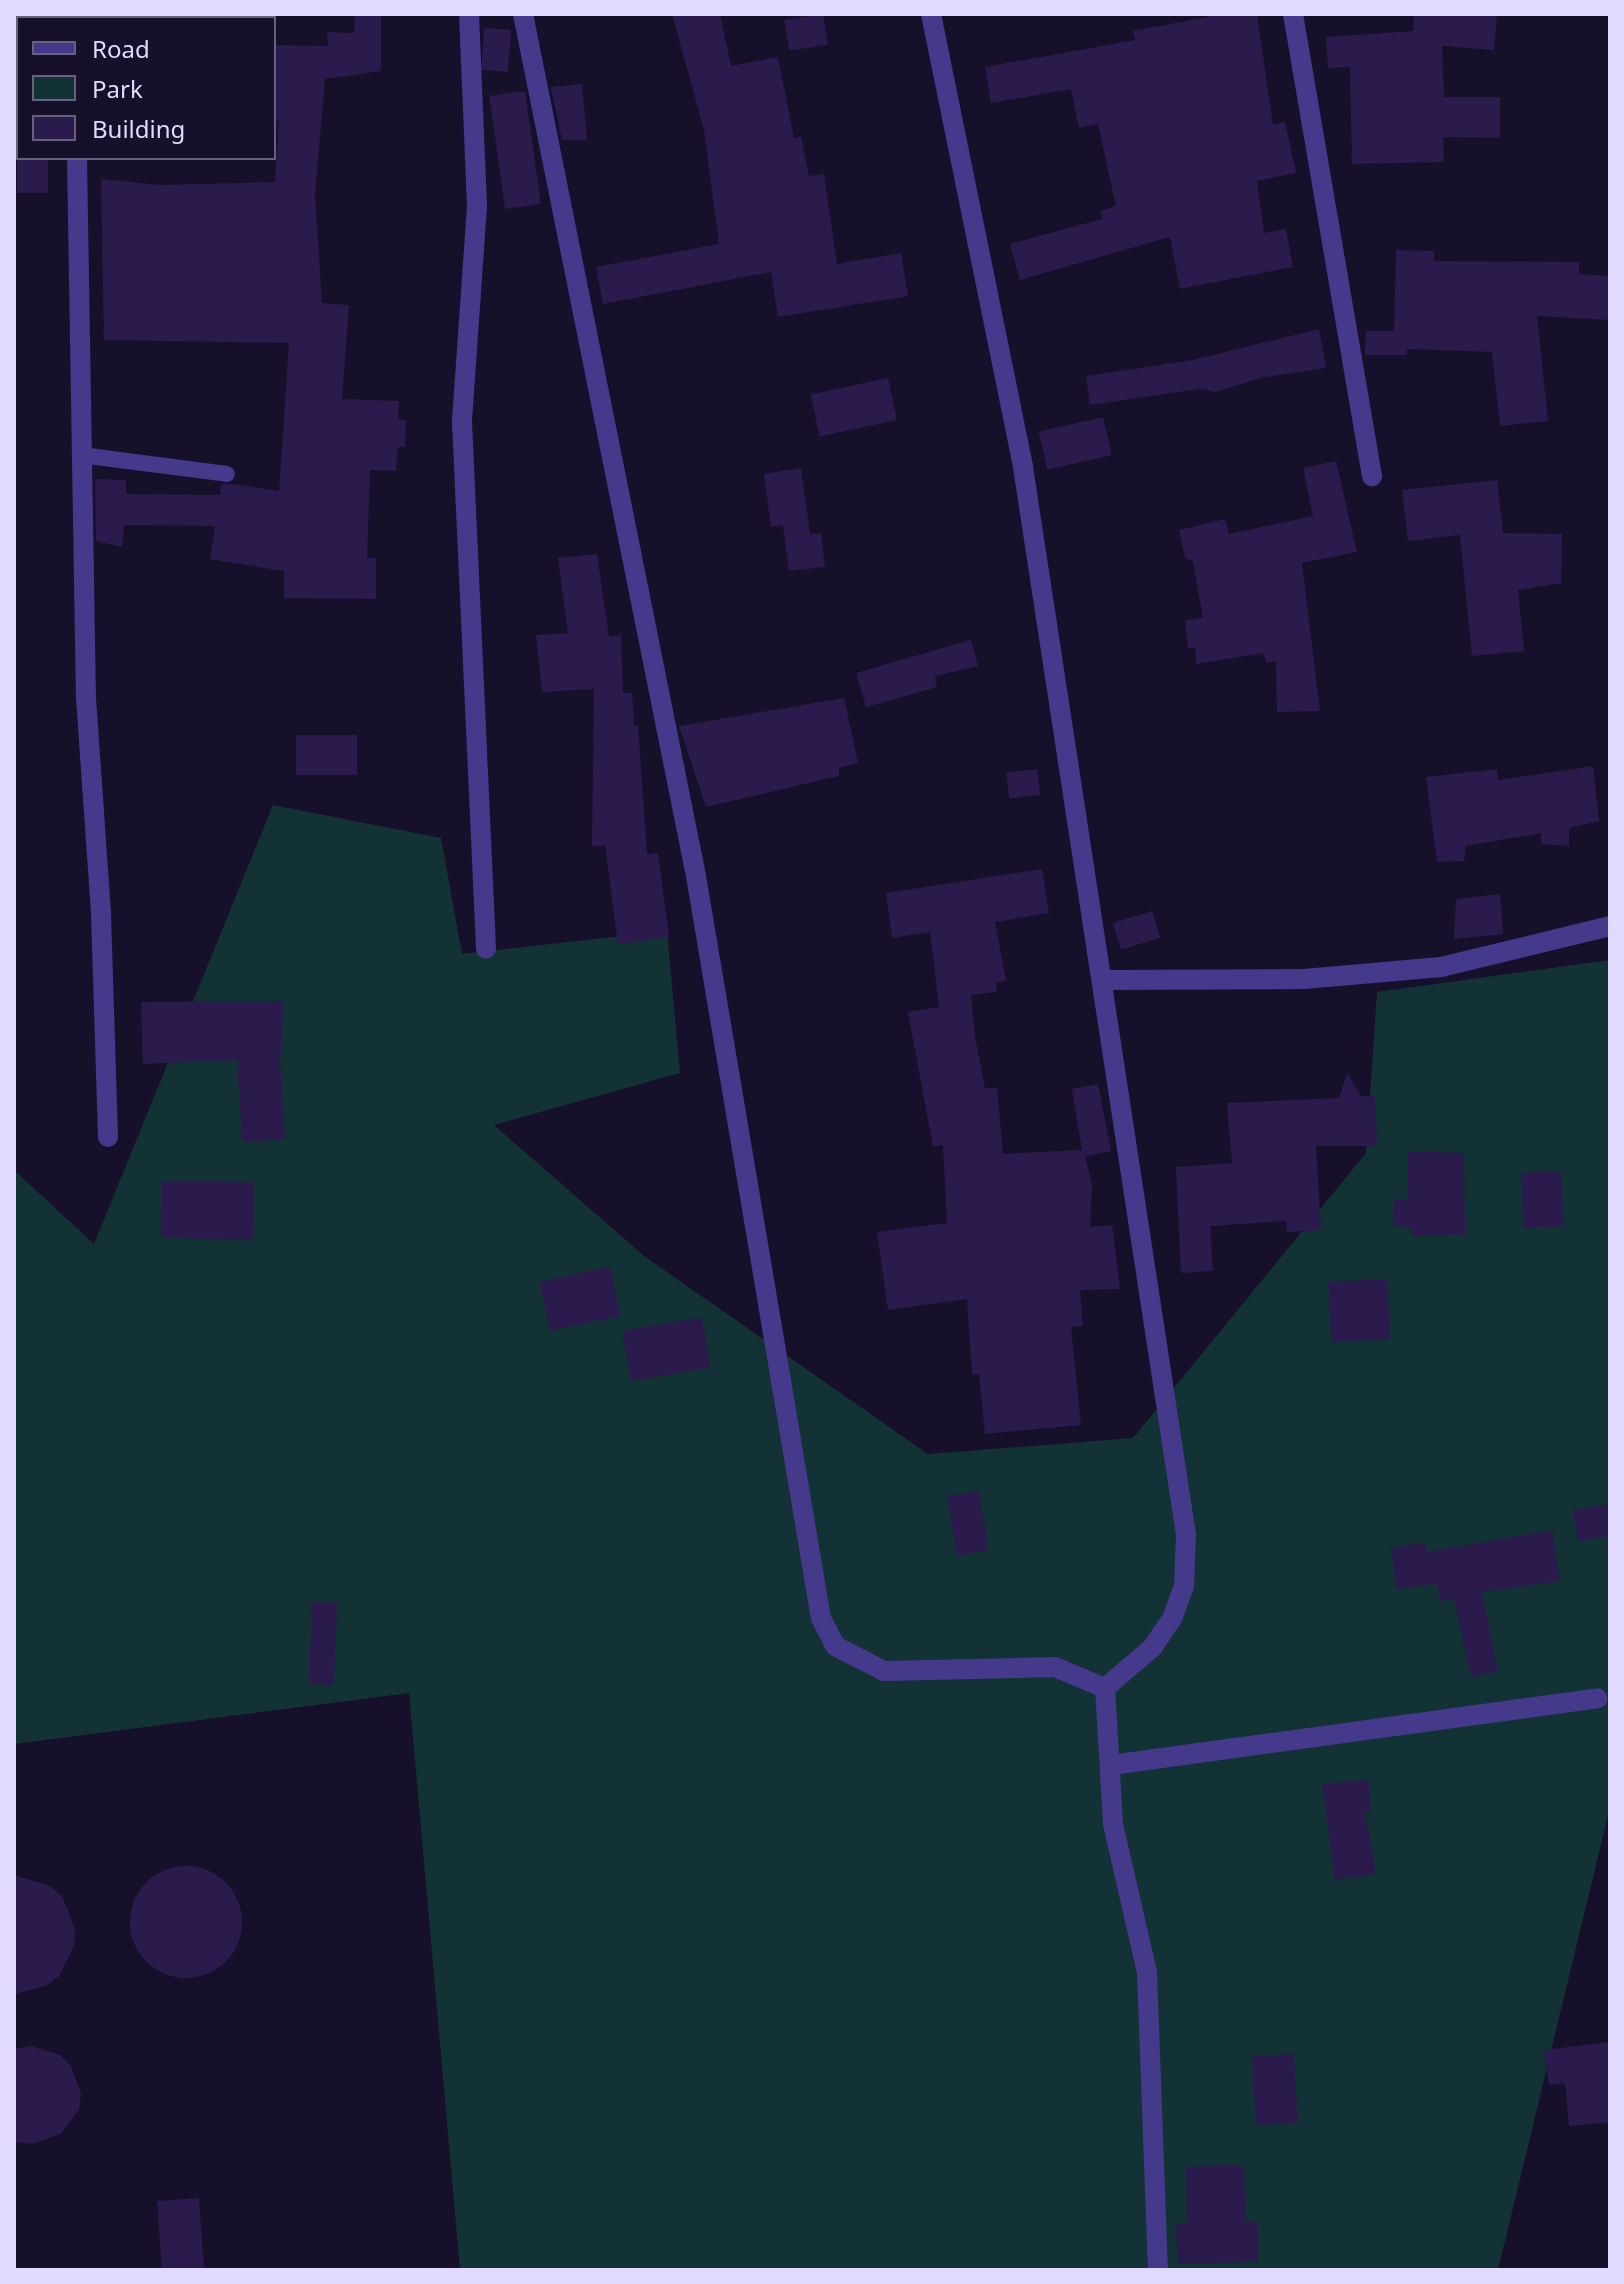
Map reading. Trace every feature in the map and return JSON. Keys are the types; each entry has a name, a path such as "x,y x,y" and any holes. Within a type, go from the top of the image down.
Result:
{"street":[{"path":"469,14 477,206 462,422 486,948"},
{"path":"523,14 696,876 821,1618 835,1646 884,1671 1055,1667 1105,1688"},
{"path":"931,14 1023,467 1105,980 1186,1535 1184,1586 1173,1617 1153,1647 1105,1688"},
{"path":"1293,14 1372,476"},
{"path":"77,160 86,698 101,914 108,1137"},
{"path":"1105,980 1304,979 1441,967 1610,926"},
{"path":"1105,1688 1120,1868 1147,1972 1158,2270"},
{"path":"1111,1765 1597,1698"}],"lane":[{"path":"81,455 227,474"}],"green space":[{"path":"273,805 441,838 462,954 667,931 680,1073 494,1125 644,1256 928,1454 1133,1438 1366,1153 1377,992 1610,960 1610,1807 1498,2270 460,2270 409,1693 14,1744 14,1170 94,1244"}],"building":[{"path":"355,14 381,14 381,71 325,79 315,194 322,303 349,305 342,399 399,401 398,419 406,421 405,447 398,447 396,471 370,470 367,558 376,558 376,599 284,598 284,571 210,559 215,526 124,525 122,547 96,541 95,479 126,480 126,494 220,495 221,484 279,491 289,343 104,340 101,179 160,185 275,182 279,121 276,121 276,45 328,46 327,32 354,33"},
{"path":"672,14 720,14 731,66 778,57 794,138 801,137 809,176 824,174 837,264 901,253 908,296 778,317 771,272 603,304 596,267 719,244 704,130"},
{"path":"823,14 828,45 789,51 784,20"},
{"path":"1223,14 1257,14 1273,125 1285,122 1296,173 1257,181 1264,233 1286,229 1293,267 1180,289 1170,237 1020,280 1010,244 1102,219 1100,211 1116,206 1098,124 1079,128 1071,89 991,103 985,67 1135,40 1133,31"},
{"path":"1414,14 1497,14 1494,50 1442,46 1444,97 1500,97 1500,138 1443,137 1444,162 1352,164 1350,67 1328,68 1326,37 1413,31"},
{"path":"484,28 511,30 508,72 481,70"},
{"path":"582,84 587,140 562,140 551,87"},
{"path":"525,91 541,204 505,209 489,96"},
{"path":"17,160 48,160 48,193 17,193"},
{"path":"1396,250 1434,251 1434,261 1579,262 1579,274 1610,276 1610,320 1537,316 1548,421 1500,426 1492,352 1407,349 1407,355 1365,355 1366,331 1394,331"},
{"path":"1319,329 1326,368 1260,378 1216,392 1200,389 1090,405 1086,376 1193,360"},
{"path":"888,378 897,420 820,436 811,394"},
{"path":"1103,417 1112,455 1047,470 1039,432"},
{"path":"1336,461 1357,552 1302,563 1320,711 1277,712 1276,661 1266,663 1264,653 1196,664 1195,648 1188,648 1185,620 1203,618 1193,561 1185,558 1179,530 1225,519 1229,534 1313,516 1303,468"},
{"path":"801,468 810,534 821,533 825,567 789,571 783,525 771,527 764,474"},
{"path":"1497,480 1503,533 1562,534 1561,583 1518,590 1524,651 1472,656 1460,535 1408,541 1402,490"},
{"path":"597,554 609,637 621,635 623,693 632,693 634,726 638,726 647,854 658,853 669,937 618,944 605,845 592,846 594,689 542,692 536,635 568,633 558,558"},
{"path":"971,640 978,666 935,676 937,687 866,707 856,673"},
{"path":"844,698 858,763 839,768 839,776 706,807 679,726"},
{"path":"296,735 357,735 357,775 296,775"},
{"path":"1593,766 1599,821 1569,828 1569,846 1541,844 1541,833 1466,846 1464,861 1437,862 1426,777 1497,769 1498,780"},
{"path":"1037,769 1040,795 1009,799 1006,773"},
{"path":"1042,869 1049,913 995,922 1006,981 996,982 997,992 971,995 975,1036 985,1088 997,1088 1003,1154 1082,1150 1072,1089 1098,1084 1111,1151 1085,1156 1092,1184 1090,1227 1112,1225 1120,1289 1080,1290 1083,1326 1071,1327 1081,1425 985,1434 979,1374 972,1374 967,1299 888,1310 877,1232 947,1223 943,1145 933,1147 908,1012 939,1007 930,932 892,938 886,893"},
{"path":"1500,894 1503,934 1454,939 1456,899"},
{"path":"1152,911 1160,938 1121,950 1113,923"},
{"path":"284,1001 280,1061 285,1139 242,1142 237,1060 143,1064 141,1002"},
{"path":"1347,1073 1361,1096 1375,1096 1377,1146 1316,1146 1321,1230 1287,1232 1286,1221 1210,1226 1213,1271 1181,1273 1176,1167 1232,1163 1227,1103 1339,1098"},
{"path":"1408,1151 1464,1153 1465,1235 1412,1236 1410,1228 1393,1225 1394,1200 1408,1199"},
{"path":"1561,1171 1564,1226 1524,1228 1521,1173"},
{"path":"162,1181 254,1183 253,1240 161,1238"},
{"path":"610,1267 620,1316 550,1331 540,1282"},
{"path":"1387,1279 1390,1339 1331,1342 1328,1282"},
{"path":"702,1317 711,1367 631,1381 622,1331"},
{"path":"979,1491 988,1550 957,1555 947,1496"},
{"path":"1610,1504 1610,1536 1578,1541 1573,1510"},
{"path":"1552,1530 1560,1581 1482,1592 1498,1671 1471,1677 1454,1599 1440,1601 1437,1584 1396,1589 1391,1548 1426,1543 1427,1552"},
{"path":"312,1602 337,1603 334,1685 309,1684"},
{"path":"1368,1780 1371,1810 1365,1811 1376,1874 1335,1880 1322,1784"},
{"path":"186,1866 207,1870 226,1882 238,1901 242,1922 238,1943 226,1962 207,1974 186,1978 165,1974 146,1962 134,1943 130,1922 134,1901 146,1882 165,1870"},
{"path":"14,1875 50,1886 63,1898 75,1929 74,1946 59,1976 46,1986 14,1994"},
{"path":"1610,2042 1610,2122 1569,2126 1565,2083 1549,2085 1544,2050"},
{"path":"31,2046 60,2055 71,2066 81,2094 79,2110 61,2134 32,2144 14,2142 14,2049"},
{"path":"1294,2054 1298,2123 1256,2125 1252,2056"},
{"path":"1244,2165 1246,2222 1257,2222 1258,2262 1177,2264 1176,2224 1187,2223 1186,2167"},
{"path":"199,2198 204,2270 162,2270 157,2201"}]}
